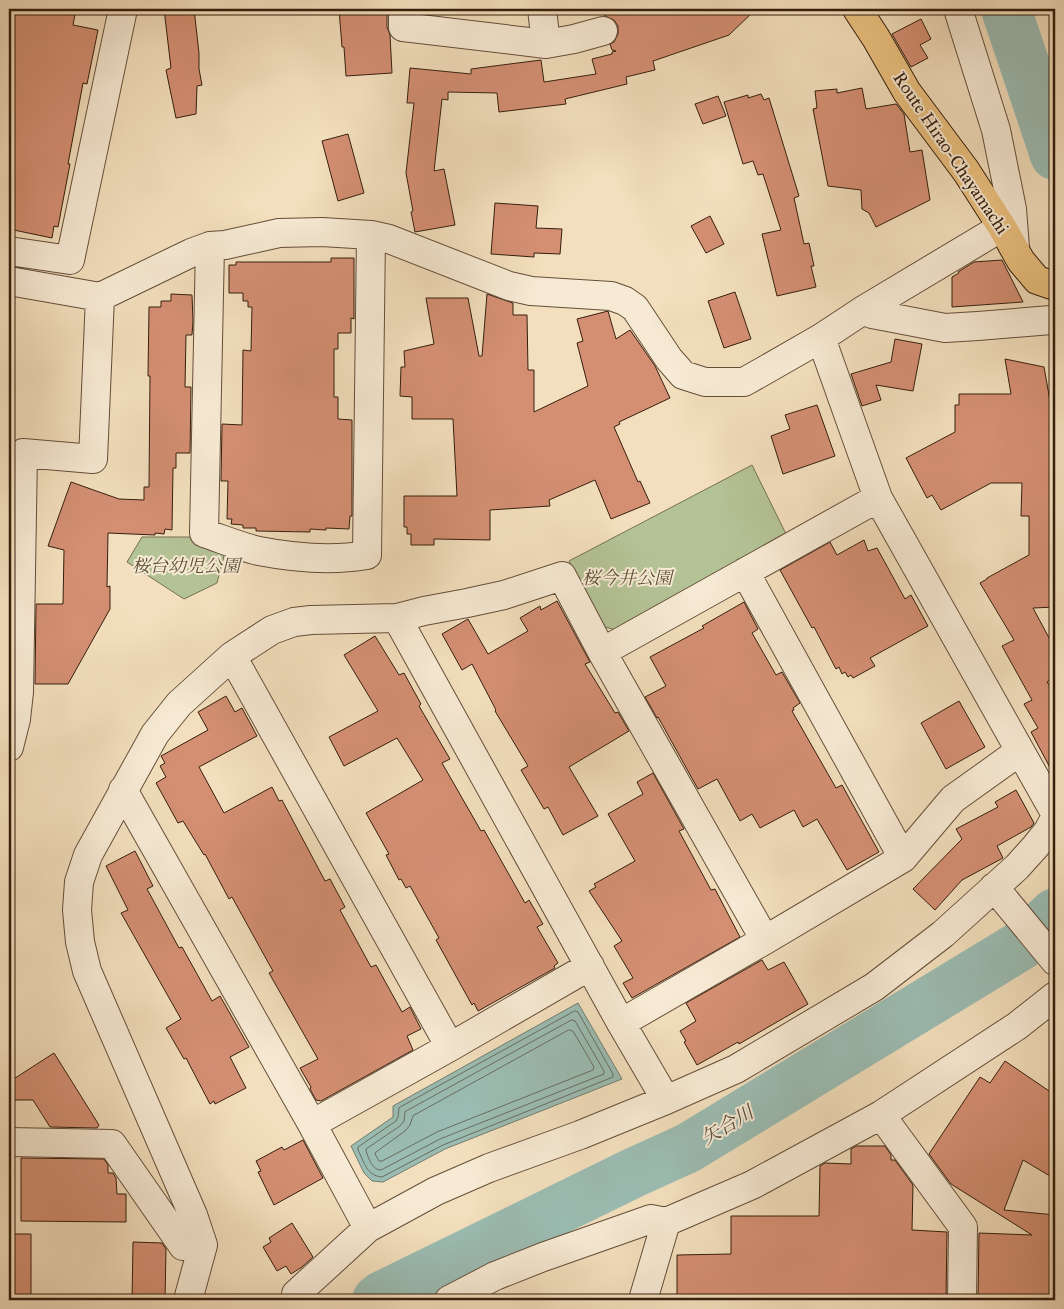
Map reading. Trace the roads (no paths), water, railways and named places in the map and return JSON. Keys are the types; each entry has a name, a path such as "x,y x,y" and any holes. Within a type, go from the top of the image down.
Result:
{"main road":[{"name":"Route Hirao-Chayamachi","path":"857,9 907,92 966,171 1009,238 1021,261 1046,283"}],"street":[{"path":"9,251 70,260 122,9"},
{"path":"403,9 403,27 546,44 603,31"},
{"path":"542,9 546,44"},
{"path":"9,281 100,297 190,252 210,246 280,233 322,232 371,235 389,240 509,286 531,291 611,296 625,301 635,308 683,375 705,382 744,382 820,338 865,309 1009,238 1012,209 996,130 958,9"},
{"path":"210,246 204,534 258,551 308,558 350,558 368,555 371,235"},
{"path":"865,309 872,314 945,328 1053,325 1046,283"},
{"path":"9,747 16,719 19,692 23,452 93,459 100,297"},
{"path":"820,338 878,498 1055,813"},
{"path":"602,652 878,498"},
{"path":"745,572 903,858"},
{"path":"188,1300 203,1245 193,1215 87,971 80,942 77,910 79,882 88,855 123,790 161,726 180,704 232,656 272,630 294,622 311,620 397,618 504,595 562,576 602,652 765,940"},
{"path":"397,618 621,1023 666,1100"},
{"path":"232,656 450,1047"},
{"path":"621,1023 903,858 953,800 1020,751"},
{"path":"123,790 312,1124 368,1228"},
{"path":"296,1294 368,1228 436,1191 489,1168 580,1135 736,1069 874,987 998,891 1048,831 1055,818"},
{"path":"998,891 1055,961"},
{"path":"312,1124 590,966"},
{"path":"448,1300 496,1276 543,1257 651,1219 666,1222 752,1185 881,1115 1017,1026 1055,996"},
{"path":"881,1115 963,1226 962,1300"},
{"path":"9,1142 112,1144 183,1246 203,1245"},
{"path":"643,1300 666,1222"}],"water":[{"path":"578,1003 622,1079 445,1149 383,1182 372,1181 364,1173 351,1146 393,1117 393,1106"}],"waterway":[{"name":"矢合川","path":"1006,9 1055,155"},
{"name":"矢合川","path":"377,1300 633,1173 688,1148 1020,946 1055,913"}],"park label":[{"name":"桜台幼児公園","path":"186,566"},
{"name":"桜今井公園","path":"627,578"}]}
